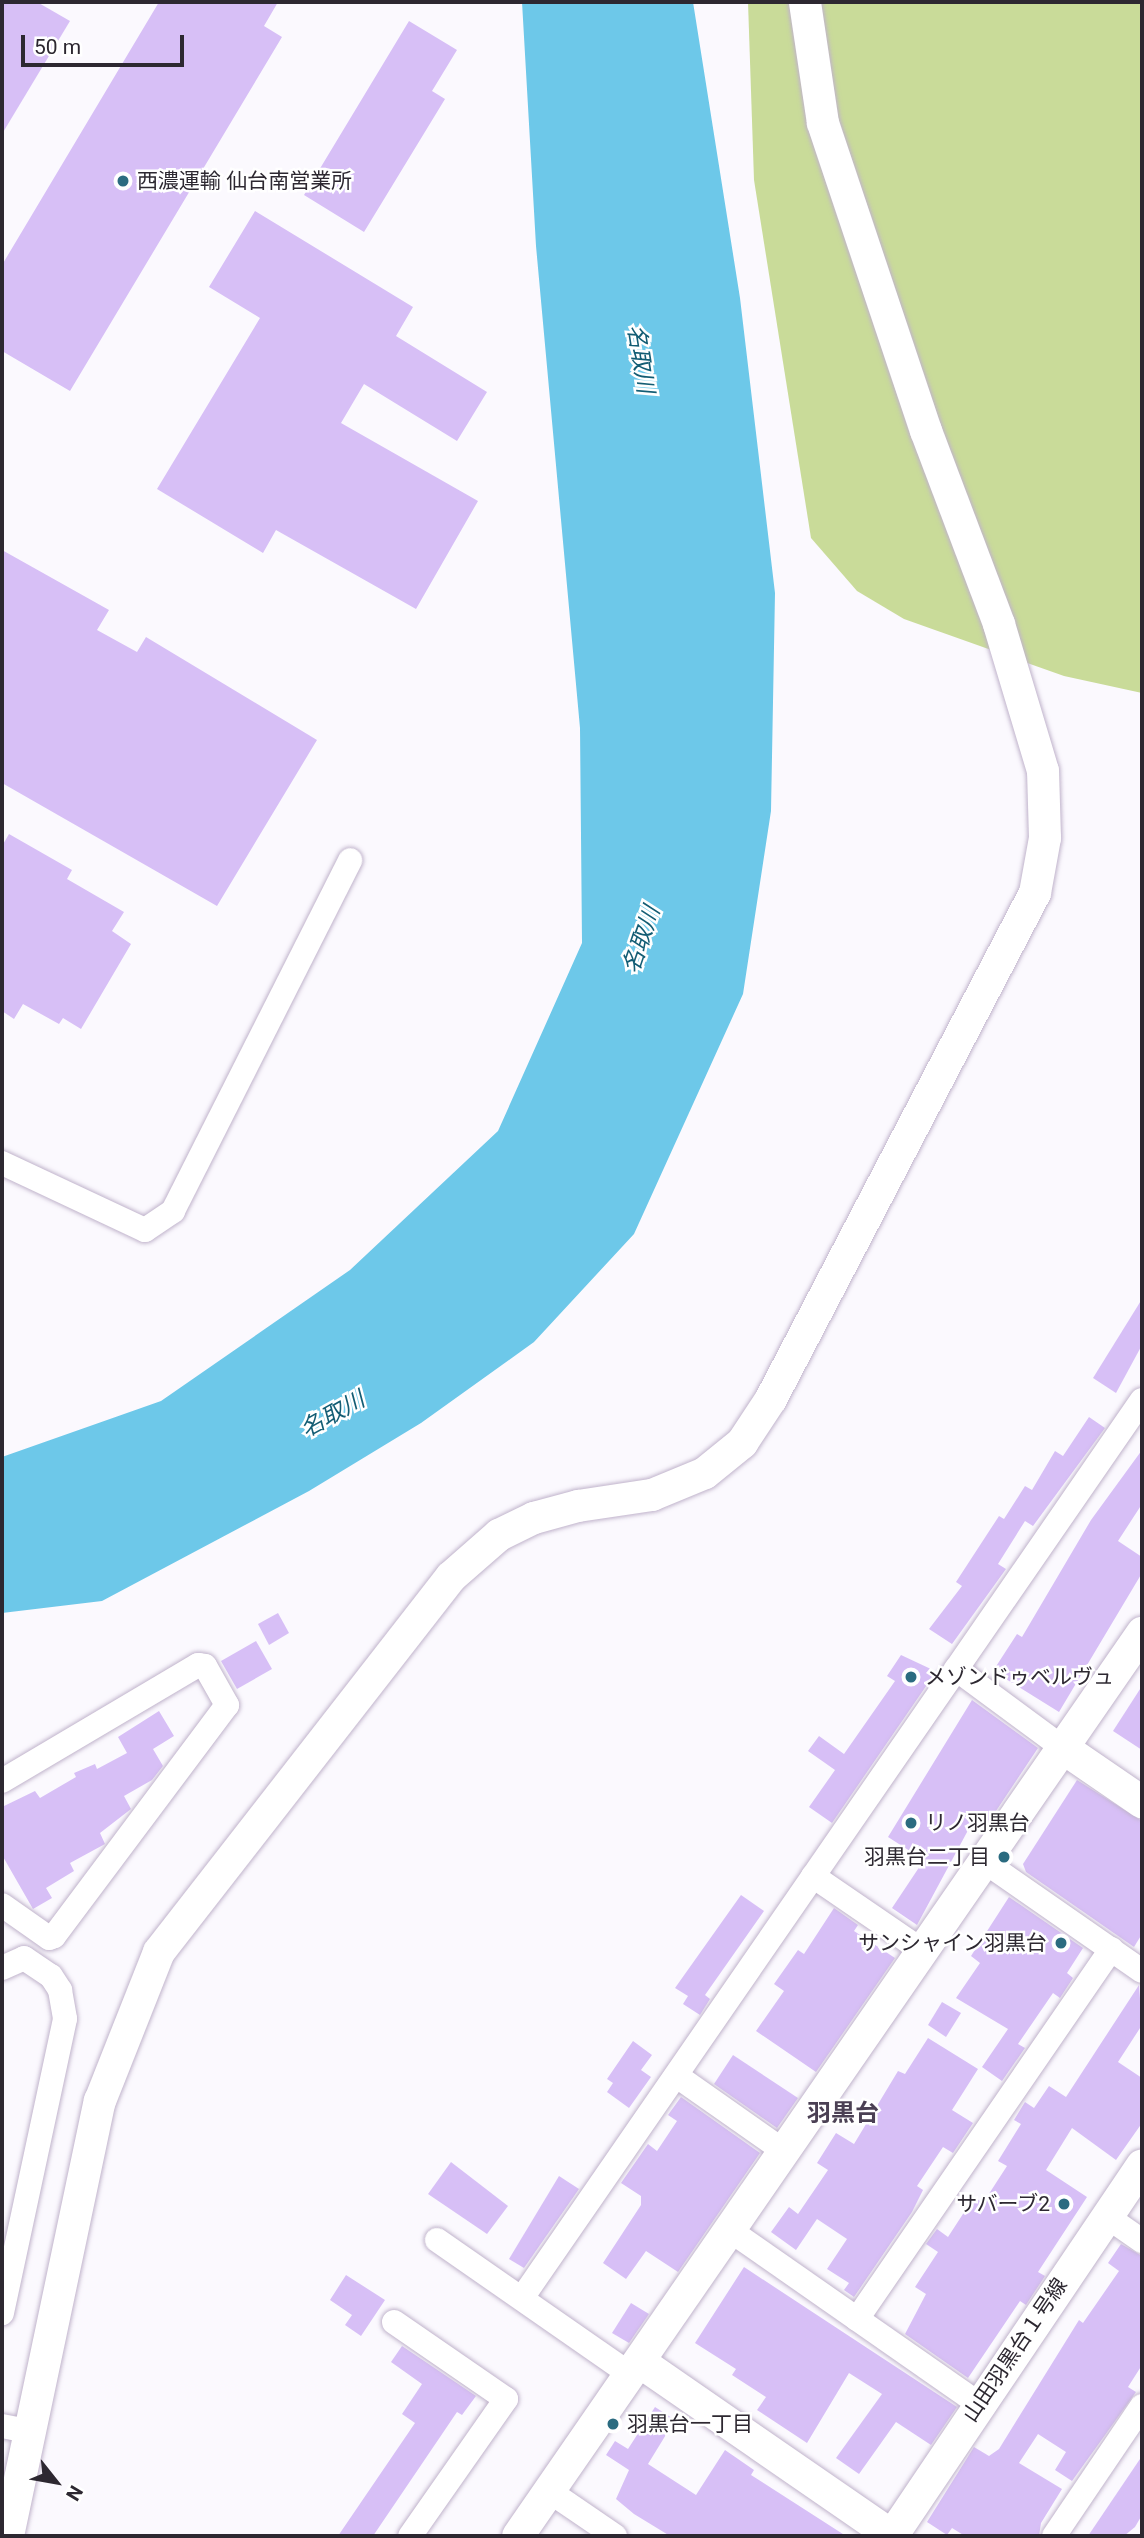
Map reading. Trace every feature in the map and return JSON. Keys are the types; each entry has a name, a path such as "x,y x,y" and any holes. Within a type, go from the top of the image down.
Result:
{"street":[{"path":"8,2536 15,2429 100,2101 159,1952 451,1577 499,1535 567,1509 652,1495 705,1473 742,1443 778,1387 1035,893 1045,838 1043,771 999,624 926,431 823,124 804,2"},
{"path":"2,1164 145,1230 173,1212 350,860"},
{"path":"522,2298 956,1669 1133,1433 1142,1400"},
{"path":"518,2536 1142,1633"},
{"path":"2,1781 198,1665 205,1666 227,1705 54,1937 49,1938 2,1905"},
{"path":"956,1669 1142,1802"},
{"path":"985,1862 1142,1971"},
{"path":"813,1876 924,1952"},
{"path":"857,2319 1111,1949"},
{"path":"2,1968 24,1958 51,1976 60,1990 65,2019 2,2313"},
{"path":"677,2076 785,2152"},
{"name":"山田羽黒台１号線","path":"892,2536 978,2403 1142,2165"},
{"path":"1106,2216 1142,2241"},
{"path":"731,2231 978,2403"},
{"path":"437,2240 522,2298 892,2536"},
{"path":"394,2322 506,2399 410,2536"},
{"path":"1054,2536 1142,2406"},
{"path":"549,2491 615,2536"}],"green space":[{"path":"748,2 1142,2 1142,693 1064,676 904,619 857,591 811,538 754,180"}],"water":[{"name":"名取川","path":"522,2 693,2 740,298 775,593 771,811 743,994 634,1234 534,1342 421,1423 309,1491 102,1601 2,1613 2,1457 161,1401 350,1270 498,1131 582,943 580,728 536,246"}],"building":[{"path":"2,2 37,2 70,21 2,134"},
{"path":"159,2 278,2 264,26 282,37 70,391 2,351 2,265"},
{"path":"409,21 457,50 432,91 445,99 364,232 304,195"},
{"path":"255,211 413,307 396,336 487,392 457,441 364,384 341,423 478,501 416,609 276,530 263,553 157,489 260,318 209,287"},
{"path":"2,550 109,610 97,630 137,652 146,637 317,740 217,906 2,783"},
{"path":"9,834 72,870 67,879 124,912 112,931 131,944 81,1029 63,1018 59,1024 23,1004 14,1019 2,1011 2,846"},
{"path":"1142,1299 1142,1345 1116,1393 1093,1378"},
{"path":"1089,1417 1105,1428 1033,1526 1025,1521 998,1564 1006,1569 952,1644 929,1629 962,1586 956,1582 999,1516 1004,1519 1025,1486 1032,1490 1055,1451 1063,1456"},
{"path":"1142,1450 1142,1504 1118,1541 1142,1557 1142,1573 1059,1712 993,1671 1017,1634 1022,1637 1091,1520"},
{"path":"278,1613 289,1633 269,1645 258,1624"},
{"path":"256,1641 272,1669 237,1689 221,1661"},
{"path":"901,1655 933,1670 933,1676 832,1823 809,1807 835,1770 808,1751 819,1736 844,1754 895,1681 887,1676"},
{"path":"1142,1686 1142,1750 1113,1731"},
{"path":"972,1700 1038,1748 984,1829 973,1821 917,1925 892,1908 924,1860 888,1837"},
{"path":"159,1711 174,1736 153,1749 163,1766 152,1780 124,1796 131,1809 100,1833 105,1844 70,1863 74,1871 46,1888 52,1898 33,1909 2,1855 2,1807 35,1791 40,1798 76,1777 74,1773 95,1764 97,1769 127,1753 118,1737"},
{"path":"1077,1780 1142,1821 1142,1934 1134,1947 1026,1872 1023,1864"},
{"path":"741,1895 764,1911 705,1995 710,1999 700,2015 683,2004 688,1996 675,1988"},
{"path":"1009,1897 1083,1948 1067,1973 1073,1978 1060,1998 1053,1993 1018,2044 1025,2048 1002,2081 982,2067 1008,2029 956,1998 980,1963 971,1956"},
{"path":"834,1908 858,1925 854,1931 895,1958 816,2072 756,2031 784,1991 774,1984 798,1950 804,1954"},
{"path":"1139,1985 1142,2025 1118,2062 1142,2078 1142,2123 1116,2160 1072,2128 1046,2170 1087,2197 1038,2272 1045,2276 1026,2305 1020,2301 968,2378 905,2334 926,2294 915,2287 938,2252 926,2244 937,2229 948,2237 974,2197 983,2203 1007,2166 998,2161 1021,2124 1014,2120 1025,2102 1034,2108 1049,2086 1066,2097"},
{"path":"942,2002 961,2013 946,2037 928,2025"},
{"path":"928,2038 978,2069 952,2110 973,2123 953,2153 943,2147 917,2186 923,2190 912,2212 854,2297 844,2290 849,2283 827,2269 847,2239 817,2219 796,2250 771,2232 789,2207 798,2214 828,2170 817,2163 836,2133 854,2144 898,2071 905,2074"},
{"path":"633,2041 652,2055 641,2070 651,2077 629,2108 607,2092 613,2083 607,2079"},
{"path":"733,2055 798,2098 777,2128 714,2084"},
{"path":"681,2097 760,2153 678,2272 646,2251 626,2279 603,2263 641,2205 641,2196 621,2183 648,2144 657,2151 677,2121 668,2115"},
{"path":"451,2162 508,2206 487,2234 428,2194"},
{"path":"559,2176 579,2189 524,2268 509,2259"},
{"path":"1121,2244 1142,2256 1142,2365 1128,2387 1136,2392 1072,2481 1055,2470 1066,2452 1038,2434 1019,2463 1062,2489 1041,2523 1039,2536 965,2536 952,2528 947,2535 927,2522 974,2447 989,2456 999,2449 1079,2320 1083,2323 1119,2271 1108,2263"},
{"path":"744,2267 957,2407 931,2445 896,2422 859,2474 836,2458 882,2394 849,2373 807,2443 757,2410 766,2397 732,2375 736,2369 695,2343"},
{"path":"346,2275 385,2300 361,2336 345,2325 352,2315 330,2300"},
{"path":"631,2303 649,2314 629,2343 612,2333"},
{"path":"402,2346 476,2396 462,2415 457,2412 373,2536 338,2536 415,2423 402,2414 422,2384 391,2362"},
{"path":"655,2407 675,2420 648,2464 696,2495 725,2450 754,2470 751,2475 846,2536 670,2536 634,2514 616,2499 629,2470 606,2455 615,2441 628,2449"},
{"path":"1142,2456 1142,2515 1135,2527 1124,2536 1088,2536"}],"place":[{"name":"西濃運輸 仙台南営業所","path":"123,181"},
{"name":"メゾンドゥベルヴュ","path":"911,1677"},
{"name":"リノ羽黒台","path":"911,1823"},
{"name":"羽黒台二丁目","path":"1004,1857"},
{"name":"サンシャイン羽黒台","path":"1061,1943"},
{"name":"サバーブ2","path":"1064,2204"},
{"name":"羽黒台一丁目","path":"613,2424"}],"district":[{"name":"羽黒台","path":"843,2114"}]}
